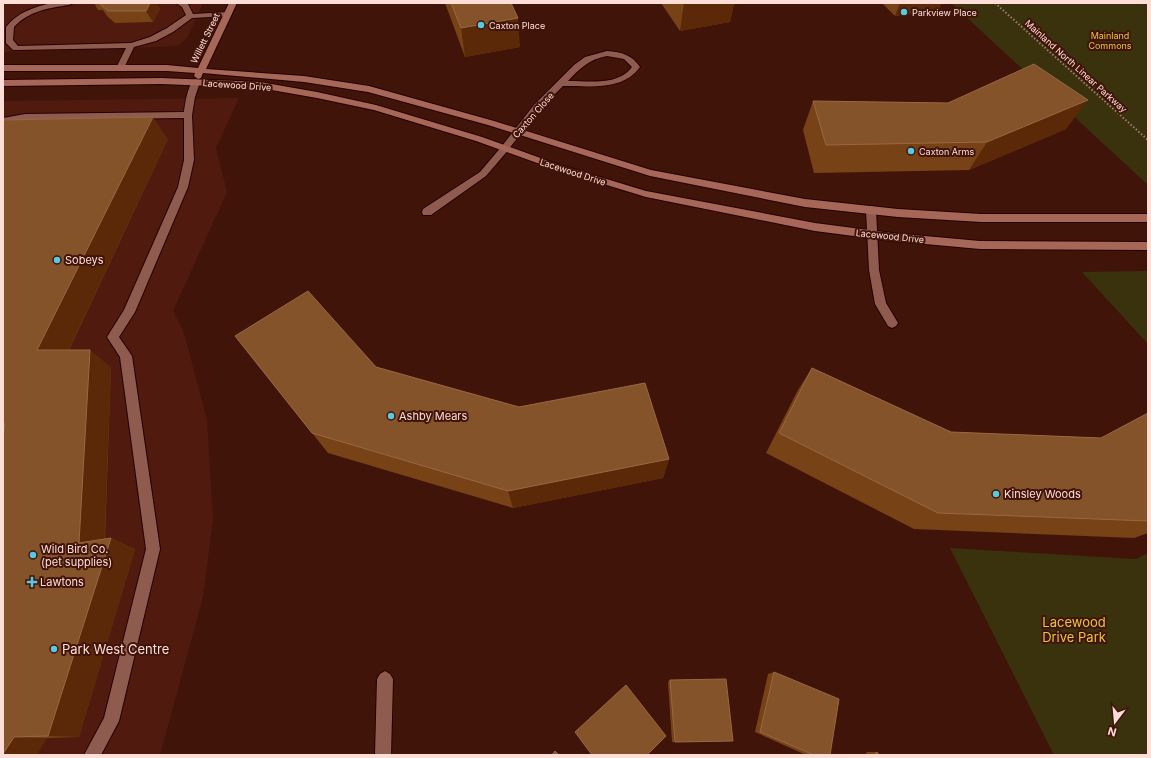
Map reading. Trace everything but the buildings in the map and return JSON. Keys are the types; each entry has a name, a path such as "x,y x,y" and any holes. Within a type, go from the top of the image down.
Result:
{"main road":[{"name":"Willett Street","path":"196,82 233,3"},
{"name":"Lacewood Drive","path":"3,68 167,68 304,78 369,89 518,131 650,173 805,203 871,210 980,218 1148,218"},
{"name":"Lacewood Drive","path":"3,83 196,82 260,86 318,94 376,108 479,139 554,166 646,194 815,227 872,235 980,245 1148,246"}],"street":[{"path":"69,3 35,8 23,14 10,27 9,41 16,48 131,45 153,39 170,30 190,16 228,14"},
{"path":"180,3 185,6 190,16"},
{"path":"120,68 131,45"},
{"name":"Caxton Close","path":"427,212 483,174 537,107 561,83 588,59 608,54 621,55 632,60 636,67 630,76 616,81 595,84 561,83"},
{"path":"92,755 111,721 153,549 126,356 112,337 128,312 183,187 189,160 188,115 191,97 196,82"},
{"path":"3,121 25,118 188,115"},
{"path":"871,210 874,270 881,304 892,323"},
{"path":"383,755 385,679"}],"path":[{"name":"Mainland North Linear Parkway","path":"995,3 1148,140"}],"shaded area":[{"path":"3,3 203,3 187,38 179,45 159,47 3,52"},
{"name":"Park West Centre","path":"239,98 216,148 227,192 173,311 184,333 207,420 213,520 203,597 160,755 3,755 3,101"}],"green space":[{"name":"Mainland Commons","path":"951,3 1148,3 1148,185"},
{"path":"1148,271 1148,344 1082,272"},
{"name":"Lacewood Drive Park","path":"950,548 1136,559 1148,553 1148,755 1054,755"}],"place":[{"name":"Parkview Place","path":"904,12"},
{"name":"Caxton Place","path":"481,25"},
{"name":"Caxton Arms","path":"911,151"},
{"name":"Sobeys","path":"57,260"},
{"name":"Ashby Mears","path":"391,416"},
{"name":"Kinsley Woods","path":"996,494"},
{"name":"Wild Bird Co. (pet supplies)","path":"33,555"},
{"name":"Lawtons","path":"32,582"},
{"name":"Park West Centre","path":"54,649"}]}
